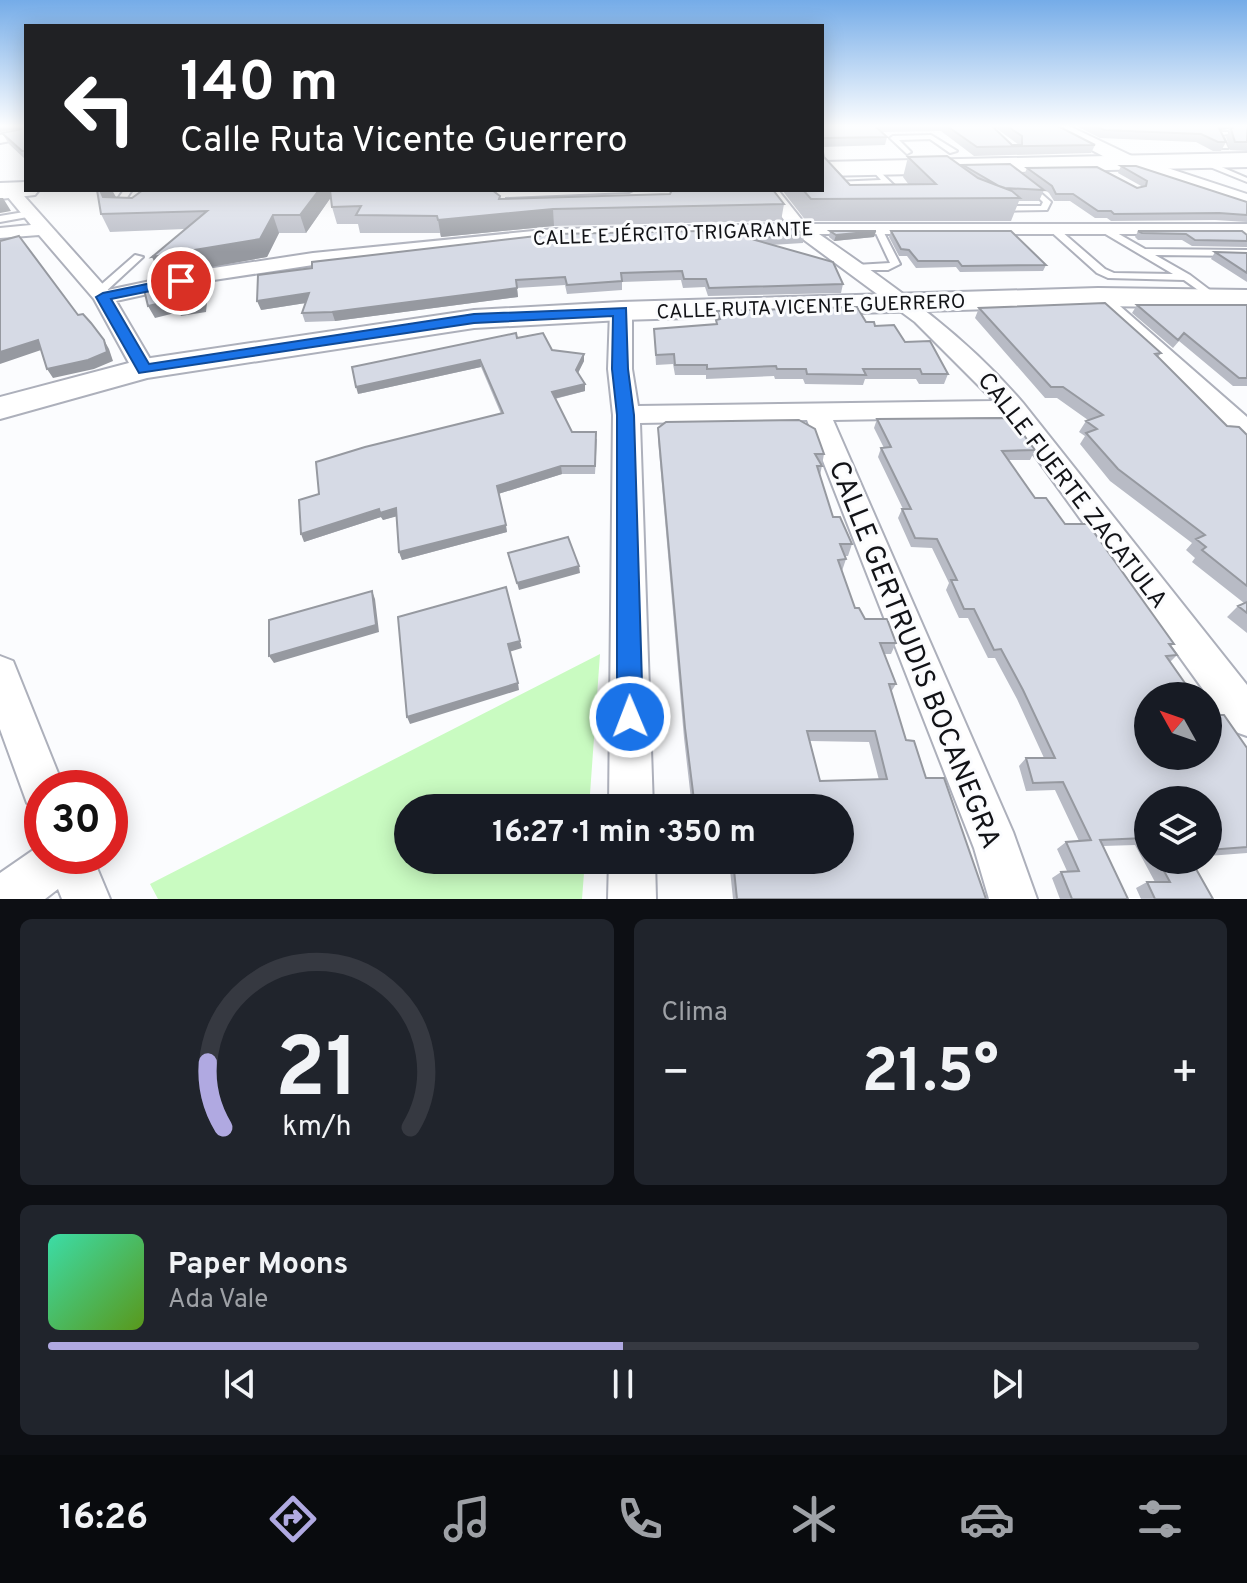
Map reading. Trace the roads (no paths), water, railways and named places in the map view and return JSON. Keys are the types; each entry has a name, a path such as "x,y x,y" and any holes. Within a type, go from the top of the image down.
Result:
{"main road":[{"path":"829,173 880,175 922,168"},
{"path":"1156,168 1245,187"},
{"path":"1214,168 1245,187"},
{"name":"CALLE RUTA VICENTE GUERRERO","path":"0,408 144,369 474,319 621,311 1098,297 1247,299"}],"street":[{"path":"0,233 15,192 101,294 144,369"},
{"name":"CALLE FUERTE ZACATULA","path":"772,192 800,229 906,304 989,379 1247,717"},
{"name":"CALLE EJÉRCITO TRIGARANTE","path":"101,294 313,259 554,234 1051,227 1247,229"},
{"path":"1098,297 1247,432"},
{"path":"621,311 620,369 626,415 631,794"},
{"path":"626,415 1014,409"},
{"name":"CALLE GERTRUDIS BOCANEGRA","path":"816,410 997,848 1013,899"},
{"path":"0,673 35,770"},
{"path":"5,899 40,874"},
{"path":"74,874 86,899"},
{"path":"632,874 632,899"}],"lane":[{"path":"880,175 902,198 888,198"},
{"path":"986,205 1000,209 1044,208 1047,202 1044,197 1023,180"},
{"path":"0,219 15,192"},
{"path":"127,192 115,209 132,211"},
{"path":"500,192 501,207 516,207"},
{"path":"1051,227 1101,271 1112,276 1186,277"},
{"path":"1100,227 1186,277 1215,299"},
{"path":"856,268 895,264 878,229"},
{"path":"1142,252 1247,253"},
{"path":"101,294 138,257"}]}
